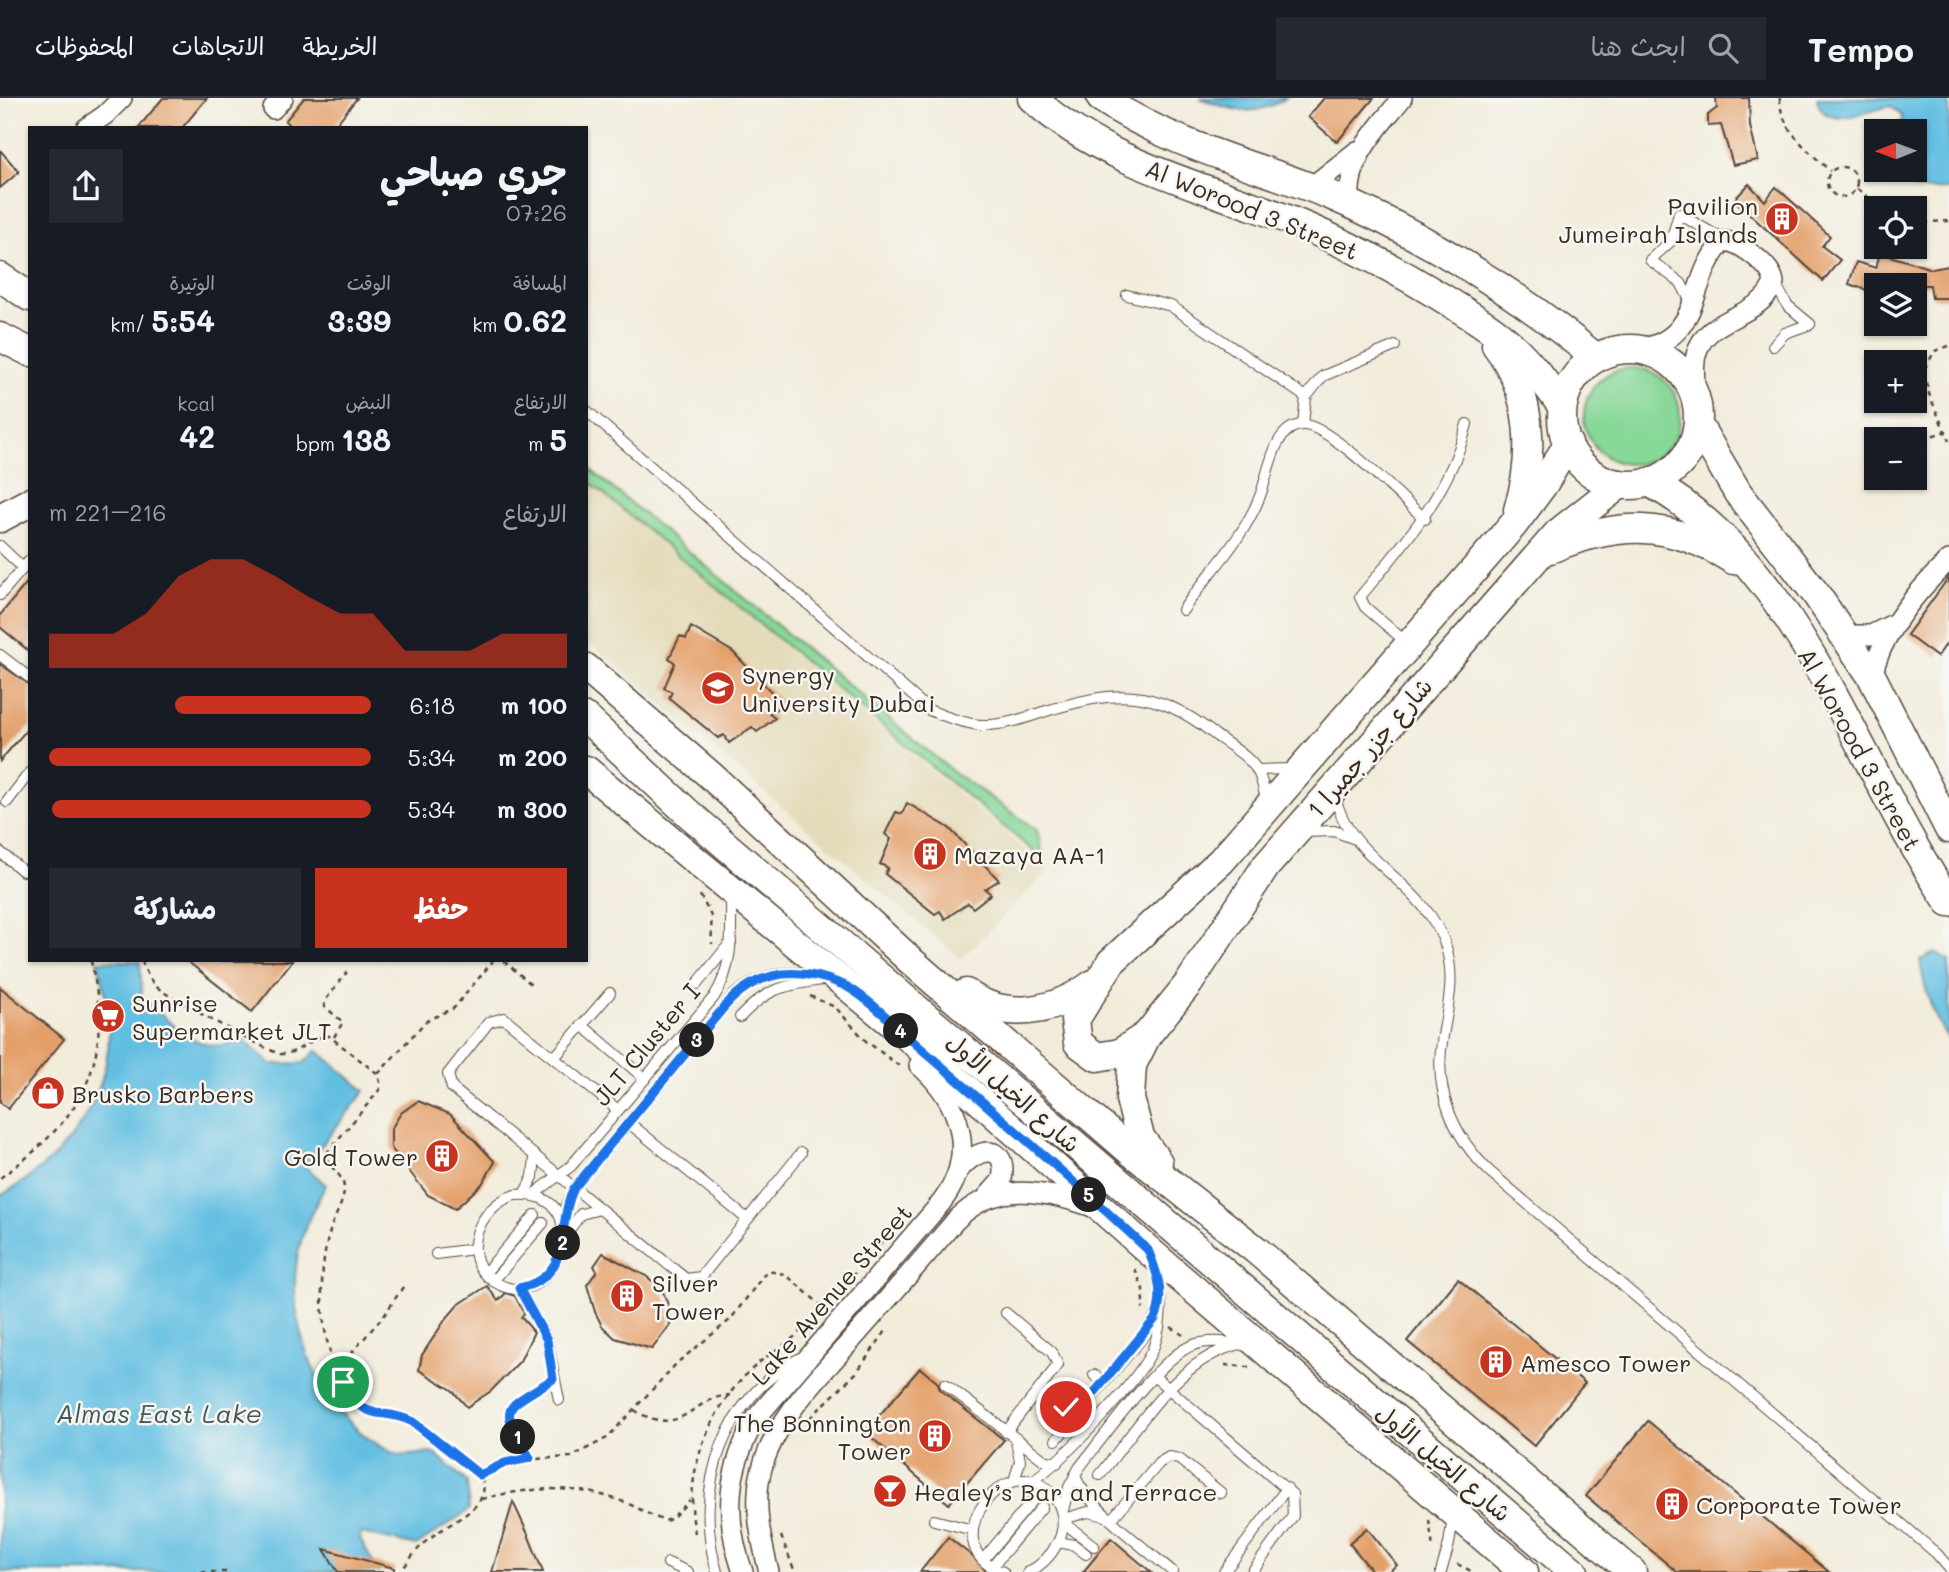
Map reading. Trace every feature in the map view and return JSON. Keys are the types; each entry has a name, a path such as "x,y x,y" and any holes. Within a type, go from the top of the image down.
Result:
{"street":[{"path":"89,126 105,116 121,98"},
{"name":"Al Worood 3 Street","path":"1032,98 1063,122 1166,176 1256,207 1346,245 1478,320 1520,354 1562,406"},
{"name":"Al Worood 3 Street","path":"1101,98 1143,124 1350,204 1438,250 1537,313 1596,358"},
{"path":"1310,188 1361,148 1402,98"},
{"path":"1350,204 1350,175 1361,148"},
{"path":"1166,176 1185,157 1209,151"},
{"path":"1726,241 1739,245 1769,271 1774,282 1764,298 1711,330 1702,340 1694,366 1697,415 1692,444 1682,461 1667,474 1649,482 1620,484 1580,463 1568,444 1562,406 1569,386 1581,369 1596,358 1617,350 1638,349 1662,343 1672,336 1692,306 1714,251 1726,241"},
{"path":"0,278 28,296"},
{"path":"1478,320 1513,372 1527,418 1528,468 1514,524"},
{"path":"0,337 28,351"},
{"path":"1638,349 1659,355 1677,367 1690,384 1697,415"},
{"name":"Al Worood 3 Street","path":"1697,415 1738,493 1845,635 1872,677 1949,829"},
{"name":"شارع جزر جميرا 1","path":"1098,980 1126,946 1221,861 1514,524 1543,485 1568,444"},
{"name":"Al Worood 3 Street","path":"1649,482 1679,499 1707,520 1751,572 1828,684 1912,843 1949,902"},
{"name":"شارع جزر جميرا 1","path":"1147,1035 1189,983 1249,888 1292,836 1541,553 1577,515 1620,484"},
{"path":"0,518 28,503"},
{"path":"1541,553 1600,531 1648,528 1695,539 1751,572"},
{"path":"1872,677 1882,648 1898,621 1949,560"},
{"path":"1845,635 1871,635 1898,621"},
{"path":"588,670 710,775 911,961 1167,1182 1256,1250 1632,1572"},
{"name":"شارع الخيل الأول","path":"588,720 688,813 1574,1572"},
{"name":"شارع الخيل الأول","path":"588,771 836,982 898,1028 1108,1212 1140,1257 1262,1361 1524,1572"},
{"path":"911,961 934,969 978,1002 1005,1011 1040,1008 1062,1002 1098,980"},
{"path":"1098,980 1075,1020 1078,1043 1086,1052 1109,1058 1147,1035"},
{"name":"Lake Avenue Street","path":"898,1028 907,1051 943,1088 954,1109 960,1133 959,1170"},
{"path":"1147,1035 1135,1058 1129,1082 1131,1107 1140,1137 1152,1156 1209,1214"},
{"name":"Lake Avenue Street","path":"743,1572 729,1524 729,1501 737,1457 757,1417 941,1203 959,1170 972,1154 989,1152 1002,1163 1002,1180 986,1198 955,1221 825,1371 777,1433 767,1453 758,1497 759,1519 769,1572"},
{"name":"Lake Avenue Street","path":"986,1198 1009,1191 1044,1193 1108,1212"}],"lane":[{"path":"1692,306 1681,283 1650,260 1671,241 1679,214 1726,241"},
{"path":"1773,346 1785,333 1810,324 1787,306 1774,282"},
{"path":"1127,295 1171,306 1307,397"},
{"path":"1303,424 1307,397 1313,385 1324,376 1395,346"},
{"path":"588,412 929,710 956,721 1010,723 1112,694 1144,696 1173,706 1201,724 1257,770 1268,807"},
{"path":"1183,610 1243,530 1259,498 1282,436 1291,427 1303,424 1330,434 1425,519"},
{"path":"1408,645 1364,607 1360,597 1425,519 1455,464 1467,424"},
{"path":"0,546 27,564 0,595"},
{"path":"0,654 28,676"},
{"path":"1257,770 1301,768"},
{"path":"7,802 28,777"},
{"path":"1334,788 1339,809 1354,839 1415,894 1441,933 1451,979 1440,1058 1442,1090 1451,1121 1468,1148 1489,1171 1937,1554 1949,1568"},
{"path":"1292,836 1323,830 1354,839"},
{"path":"0,852 23,871"},
{"name":"JLT Cluster I","path":"474,1249 475,1236 489,1210 507,1198 528,1195 559,1177 645,1079 721,986 728,968 731,942 730,890"},
{"path":"697,984 731,942"},
{"name":"JLT Cluster I","path":"519,1288 540,1281 549,1272 560,1254 566,1206 574,1188 725,1006 747,985 776,973 792,972 836,982"},
{"path":"740,1017 759,998 776,988 836,982"},
{"path":"554,1058 610,993"},
{"path":"618,1110 509,1021 499,1017 489,1022 448,1074 452,1088 682,1276 691,1280 701,1277 801,1153"},
{"path":"582,1025 645,1079"},
{"path":"628,1122 747,1219"},
{"path":"535,1157 528,1195 553,1207 564,1233 574,1220 590,1210 600,1209"},
{"path":"489,1277 535,1215"},
{"path":"489,1277 543,1223"},
{"path":"436,1254 474,1249 489,1277 519,1288 547,1340 559,1400"},
{"path":"1031,1482 1056,1463 1148,1360 1158,1335 1161,1303 1155,1267 1140,1257"},
{"path":"1056,1440 1149,1329 1161,1303"},
{"path":"1006,1313 1052,1352 1058,1366 1006,1432"},
{"path":"1028,1572 1047,1558 1058,1542 1075,1475 1171,1359 1193,1345 1225,1342 1240,1344 1262,1361"},
{"path":"1100,1475 1122,1455 1149,1422 1170,1390 1202,1360 1240,1344"},
{"path":"717,1572 708,1533 707,1506 710,1480 722,1442 742,1408 769,1377 814,1351"},
{"path":"1094,1375 1104,1383"},
{"path":"1155,1377 1287,1488 1294,1501 1293,1516 1252,1572"},
{"path":"945,1384 1016,1440 1048,1462 1056,1463"},
{"path":"1066,1407 1076,1415"},
{"path":"1014,1481 1020,1461 1016,1440"},
{"path":"1109,1518 1159,1463 1169,1457 1179,1460 1222,1493"},
{"path":"1075,1475 1080,1488 1109,1518 1172,1571"},
{"path":"1003,1572 988,1563 974,1541 973,1530 979,1509 988,1497 1014,1481 1031,1482 1051,1493 1063,1518 1090,1550 1058,1542"},
{"path":"1224,1572 1287,1488"},
{"path":"988,1563 1034,1499"},
{"path":"988,1563 1042,1507"},
{"path":"1063,1518 1088,1512 1109,1518"},
{"path":"1441,1572 1453,1513"},
{"path":"933,1520 973,1530"},
{"path":"1937,1554 1949,1559"},
{"path":"668,1563 688,1572"}],"path":[{"path":"1780,98 1780,108 1788,127 1830,171"},
{"path":"1838,167 1854,172 1856,188 1852,194 1837,197 1827,186 1830,171 1838,167"},
{"path":"1856,188 1866,196"},
{"path":"1927,222 1949,220"},
{"path":"1949,346 1935,351 1923,371 1929,394 1948,429 1949,441"},
{"path":"1927,437 1948,429"},
{"path":"693,886 711,916 713,943 709,955"},
{"path":"0,1178 33,1154 64,1123 86,1086 99,1044 100,1000 91,962"},
{"path":"142,962 149,978 169,997 273,1053 293,1054 320,1036 334,1037 378,1074 381,1087 325,1155 344,1185 343,1198 330,1230 324,1258 321,1286 323,1314 338,1370 350,1394 372,1413 400,1416 413,1422 480,1475 482,1499"},
{"path":"378,1074 426,1021 454,1008 492,962"},
{"path":"504,962 532,985"},
{"path":"334,1037 343,1022 325,1007 324,1002 347,972"},
{"path":"800,995 813,996 835,1007 866,1041 906,1071"},
{"path":"698,1544 690,1500 698,1457 730,1395 754,1367 787,1343 856,1272 898,1221 917,1205"},
{"path":"1140,1257 1142,1317"},
{"path":"480,1475 505,1463 530,1458 570,1457 607,1438 678,1362 730,1320 767,1271 785,1274 822,1306"},
{"path":"338,1370 385,1314 404,1284"},
{"path":"802,1424 848,1382 892,1322"},
{"path":"1218,1366 1262,1361"},
{"path":"530,1458 509,1421 508,1412 513,1405 553,1379"},
{"path":"633,1410 646,1417 670,1420 693,1412 712,1399 730,1395"},
{"path":"401,1572 419,1548 473,1510 482,1499 527,1489 572,1490 617,1499 665,1521 671,1519 690,1500"},
{"path":"1424,1510 1432,1527 1434,1552 1473,1572"},
{"path":"778,1527 795,1572"},
{"path":"191,1572 229,1572"}],"shaded area":[{"path":"588,482 1049,870 961,959 588,642"}],"green space":[{"path":"1623,368 1641,368 1659,376 1672,389 1680,407 1677,435 1659,456 1641,464 1623,464 1605,456 1592,443 1584,425 1584,407 1592,389 1605,376"},
{"path":"588,468 952,771 1037,830 1044,860 588,481"}],"water":[{"path":"1200,98 1286,98 1264,108 1244,110"},
{"path":"1817,98 1949,98 1949,189 1918,189 1904,182 1927,182 1927,119 1902,119 1902,116 1890,106 1847,117 1828,115 1821,109"},
{"path":"1935,953 1949,961 1949,1040 1930,1002 1920,960"},
{"name":"Almas East Lake","path":"97,962 140,962 142,996 187,1035 213,1045 227,1045 242,1039 271,1064 304,1063 317,1050 365,1091 305,1166 326,1185 307,1224 299,1249 295,1278 296,1308 302,1338 312,1367 327,1394 345,1417 367,1438 393,1453 404,1456 435,1454 467,1482 469,1510 416,1546 361,1533 360,1539 378,1572 245,1572 205,1568 171,1572 2,1572 0,1569 0,1196 32,1175 58,1152 80,1126 95,1097 105,1066 109,1033 106,998"}],"building":[{"path":"163,98 207,98 184,126 140,126"},
{"path":"304,98 357,98 335,126 291,126 285,121"},
{"path":"1324,98 1374,98 1337,142 1308,117"},
{"path":"1716,98 1749,98 1750,126 1758,160 1733,165 1721,125 1708,126 1708,115 1717,108"},
{"path":"0,150 19,172 0,188"},
{"name":"Pavilion Jumeirah Islands","path":"1749,184 1765,201 1776,187 1830,236 1822,246 1840,260 1823,281 1734,200"},
{"path":"1878,259 1900,259 1932,269 1949,266 1949,298 1932,298 1930,285 1927,285 1927,273 1864,273 1864,289 1849,284 1856,262 1876,268"},
{"path":"1949,577 1949,640 1937,657 1907,635"},
{"path":"28,581 28,650 0,627 0,615"},
{"path":"691,627 733,652 783,704 769,714 775,718 757,732 752,727 729,743 724,735 718,738 669,698 672,692 664,688 675,663 669,658 680,636 686,639"},
{"path":"0,664 28,684 28,728 0,761"},
{"name":"Mazaya AA-1","path":"907,803 949,828 999,880 985,889 991,894 973,908 968,903 945,919 940,911 935,914 885,874 888,868 880,864 891,839 885,834 896,812 902,814"},
{"path":"188,962 291,962 252,1012"},
{"path":"0,987 64,1039 8,1109 0,1102"},
{"name":"Gold Tower","path":"418,1101 450,1114 495,1162 482,1184 455,1209 428,1195 391,1148 391,1129 401,1113"},
{"name":"Silver Tower","path":"603,1253 646,1276 662,1289 668,1305 670,1325 652,1349 615,1338 602,1326 587,1285 597,1271 594,1266"},
{"name":"Amesco Tower","path":"1458,1279 1585,1383 1534,1446 1407,1341"},
{"path":"487,1286 498,1301 506,1293 515,1296 524,1313 521,1317 534,1332 520,1361 491,1391 467,1407 452,1390 419,1370 422,1355 445,1320 458,1305"},
{"name":"The Bonnington Tower","path":"920,1368 938,1383 940,1390 1004,1440 949,1504 865,1432"},
{"name":"Corporate Tower","path":"1648,1421 1829,1572 1677,1572 1586,1496"},
{"path":"513,1502 527,1532 543,1572 492,1572"},
{"path":"1367,1528 1397,1565 1388,1572 1373,1572 1349,1543"},
{"path":"948,1537 972,1556 987,1572 920,1572"},
{"path":"1111,1538 1151,1572 1083,1572"},
{"path":"324,1549 394,1568 394,1572 338,1572"}],"place":[{"name":"Pavilion Jumeirah Islands","path":"1782,219"},
{"name":"Synergy University Dubai","path":"718,688"},
{"name":"Mazaya AA-1","path":"930,854"},
{"name":"Sunrise Supermarket JLT","path":"108,1016"},
{"name":"Brusko Barbers","path":"48,1093"},
{"name":"Gold Tower","path":"442,1156"},
{"name":"Silver Tower","path":"627,1296"},
{"name":"Amesco Tower","path":"1496,1362"},
{"name":"The Bonnington Tower","path":"935,1436"},
{"name":"Healey’s Bar and Terrace","path":"890,1491"},
{"name":"Corporate Tower","path":"1672,1504"}],"route":[{"path":"343,1382 360,1405 372,1413 407,1418 480,1475 505,1463 530,1458 509,1421 508,1412 513,1405 553,1379 547,1340 519,1288 540,1281 557,1261 563,1246 566,1206 574,1188 734,995 761,978 792,972 809,974 844,985 898,1028 1148,1250 1160,1285 1161,1303 1155,1319 1076,1415 1066,1407"}]}
